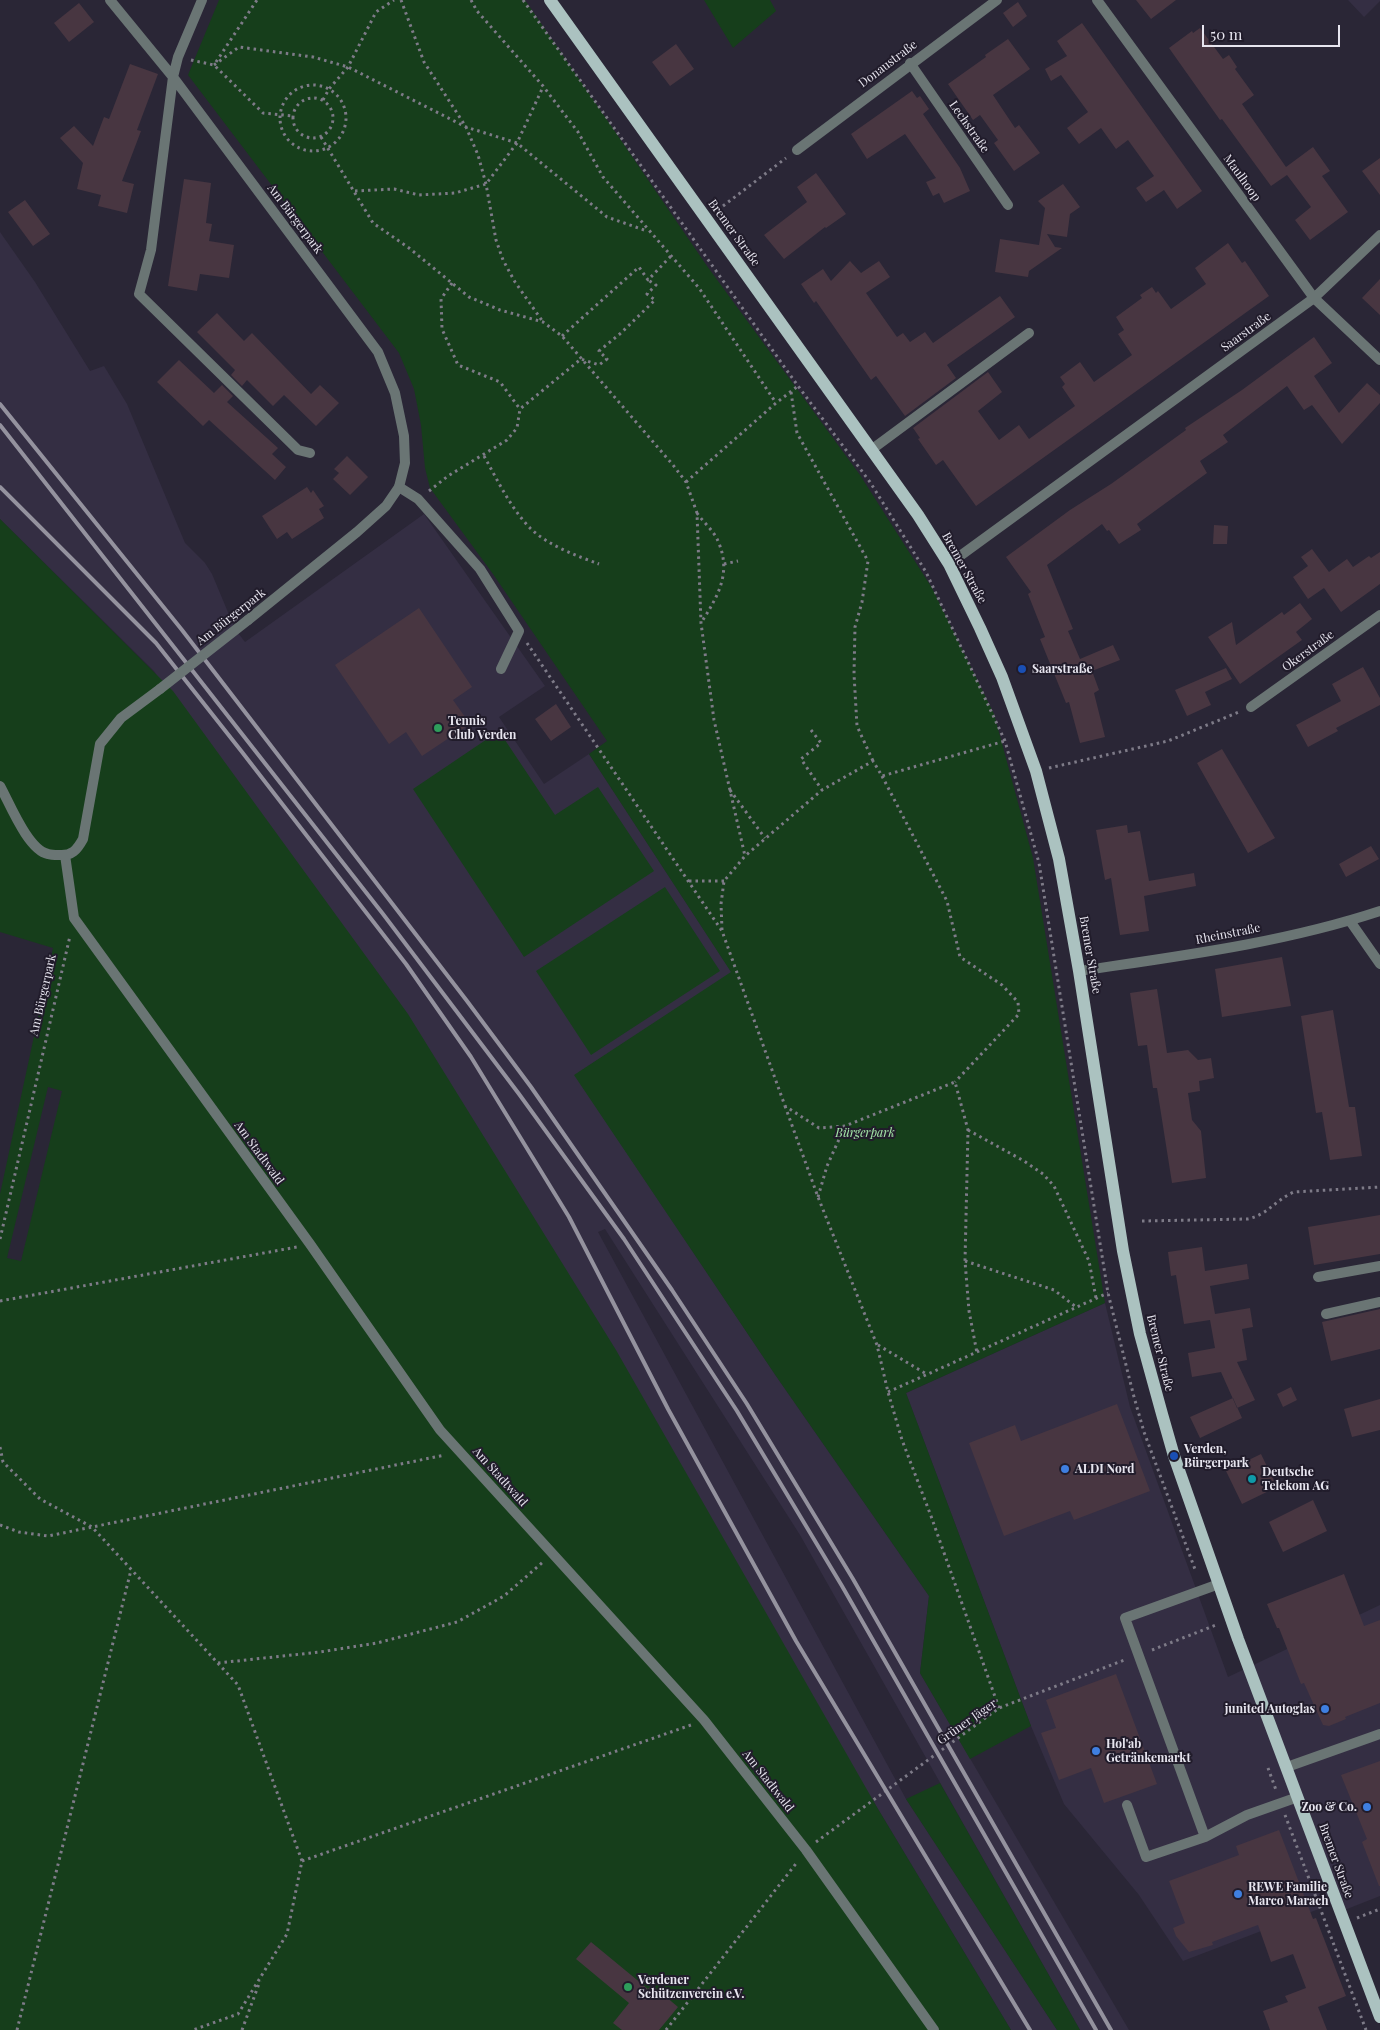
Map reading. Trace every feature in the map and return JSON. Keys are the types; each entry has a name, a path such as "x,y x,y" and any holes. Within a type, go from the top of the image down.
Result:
{"main road":[{"name":"Bremer Straße","path":"550,0 918,515 949,564 1002,677 1036,771 1060,859 1122,1242 1140,1334 1174,1456 1219,1584 1380,2017"}],"street":[{"name":"Am Bürgerpark","path":"65,855 77,850 83,839 100,744 121,718 248,620 357,532 386,506 399,487 405,463 404,436 395,393 378,352 173,77 110,0"},
{"path":"202,0 178,57 173,77 151,250 139,294 298,450 310,454"},
{"name":"Donaustraße","path":"796,150 996,0"},
{"name":"Maulhoop","path":"1097,0 1314,298 1380,360"},
{"name":"Lechstraße","path":"910,63 1008,205"},
{"name":"Saarstraße","path":"949,564 1314,298 1380,235"},
{"path":"871,450 1029,333"},
{"path":"399,487 418,499 480,569 519,631 501,669"},
{"name":"Okerstraße","path":"1251,707 1380,614"},
{"path":"0,786 31,842 39,850 48,854 65,855 74,918"},
{"name":"Rheinstraße","path":"1079,970 1216,951 1350,921 1380,911"},
{"name":"Am Stadtwald","path":"74,918 310,1244 440,1430 704,1720 806,1850 934,2030"},
{"path":"1350,921 1380,964"},
{"path":"1318,1277 1380,1266"},
{"path":"1326,1314 1380,1302"},
{"path":"1205,1837 1125,1618 1219,1584"},
{"path":"1287,1767 1380,1734"},
{"path":"1127,1805 1146,1857 1205,1837 1247,1815 1298,1797"}],"path":[{"path":"214,65 256,0"},
{"path":"323,100 329,89 348,67 376,12 394,0"},
{"path":"401,0 424,62 466,127 478,154 486,184 496,240 503,260 515,282 543,322 562,336 662,451 686,482 697,513 718,541 724,564 724,580 716,599 701,624"},
{"path":"471,0 477,11 543,86 578,132 603,177 648,232 672,256 699,288 776,403"},
{"path":"523,0 798,386 870,482 926,572 1005,741 1039,863 1108,1293 1144,1432 1203,1590"},
{"path":"214,65 239,46 313,57 348,67 466,127 517,143 607,217 648,232"},
{"path":"178,57 214,65 263,113 293,116"},
{"path":"308,85 319,85 329,89 337,94 346,114 346,124 336,142 327,148 316,151 304,150 294,145 286,137 281,127 280,115 283,105 297,89 308,85"},
{"path":"355,191 394,189 420,195 455,193 486,184 517,143 543,86"},
{"path":"316,98 323,100 328,104 334,116 331,129 321,137 307,138 301,135 293,123 293,116 298,104 304,100 316,98"},
{"path":"321,137 374,223 409,248 469,297 500,310 543,322"},
{"path":"723,206 796,150"},
{"path":"648,280 672,256"},
{"path":"562,336 638,267 648,280 656,285 646,294 656,300 599,351 607,358 599,365 581,359"},
{"path":"452,283 441,299 442,329 458,365 500,382 520,410"},
{"path":"418,499 448,476 484,456 507,440 517,428 520,410 581,359"},
{"path":"686,482 798,386"},
{"path":"785,1106 819,1128 844,1126 955,1082 1019,1014 1018,1002 1002,985 960,957 947,901 873,761 857,726 854,626 862,602 868,561 797,433 791,392"},
{"path":"484,456 510,502 531,529 568,553 599,564"},
{"path":"697,513 701,624 714,720 728,788 746,856"},
{"path":"724,564 738,562"},
{"path":"519,631 722,931 818,1198 877,1344 902,1440 999,1708"},
{"path":"1036,771 1168,741 1251,707"},
{"path":"811,730 821,743 801,759 822,790"},
{"path":"882,776 1005,741"},
{"path":"722,931 720,904 724,881 746,856 822,790 873,761"},
{"path":"728,788 765,838"},
{"path":"688,881 724,881"},
{"name":"Am Bürgerpark","path":"0,1239 74,918"},
{"path":"955,1082 968,1130 965,1261 969,1311 978,1353"},
{"path":"818,1198 827,1166 844,1126"},
{"path":"968,1130 1024,1161 1043,1174 1054,1186 1089,1261 1096,1298"},
{"path":"1142,1222 1247,1219 1259,1217 1285,1196 1294,1192 1380,1187"},
{"path":"0,1301 310,1244"},
{"path":"965,1261 1054,1290 1077,1307"},
{"path":"888,1392 1108,1293"},
{"path":"877,1344 928,1375"},
{"path":"0,1447 2,1462 40,1498 92,1527 238,1685 302,1861 287,1934 238,2014 193,2030"},
{"path":"0,1526 19,1532 48,1536 460,1452"},
{"path":"218,1663 377,1643 456,1622 504,1596 553,1554"},
{"path":"18,2030 131,1570"},
{"path":"1213,1616 1218,1632"},
{"name":"Grüner Jäger","path":"666,2030 806,1850 999,1708 1216,1625"},
{"path":"302,1861 704,1720"},
{"path":"1267,1766 1366,2030"},
{"path":"1344,1923 1380,1909"},
{"path":"242,2030 263,1973"}],"shaded area":[{"path":"1348,0 1380,0 1380,1 1364,17"},
{"path":"0,232 35,282 90,371 104,366 127,404 185,543 205,563 212,574 235,629 245,642 424,514 545,686 499,717 544,784 589,754 732,973 575,1075 776,1376 929,1596 920,1673 1129,2030 1080,2030 800,1535 605,1229 598,1232 906,1799 1057,2030 1011,2030 878,1809 154,671 0,519"},
{"path":"1105,1303 1130,1407 1228,1677 1380,1605 1380,1896 1342,1911 1337,1902 1183,1961 1139,1895 1064,1804 1031,1726 906,1393"}],"green space":[{"name":"Bürgerpark","path":"219,0 525,0 707,266 860,475 932,588 994,714 1033,858 1105,1303 906,1393 1031,1726 970,1759 920,1673 929,1596 776,1376 574,1075 731,972 589,754 607,741 493,574 430,488 425,468 421,425 414,389 399,353 188,75"},
{"path":"704,0 770,0 776,11 733,48"},
{"path":"0,519 173,691 408,1014 616,1350 878,1809 1011,2030 0,2030 0,1194 53,948 0,932","holes":["48,1087 62,1091 21,1261 7,1258"]},
{"path":"499,731 555,815 598,787 654,871 524,957 413,789"},
{"path":"665,887 720,971 591,1055 536,971"},
{"path":"940,1783 1080,2030 1057,2030 906,1799"}],"building":[{"path":"1136,0 1176,0 1151,19"},
{"path":"1018,2 1027,16 1013,27 1003,13"},
{"path":"79,3 94,22 69,42 54,23"},
{"path":"1082,23 1202,191 1177,209 1164,190 1146,202 1136,188 1154,176 1128,140 1116,149 1101,128 1079,144 1067,128 1088,112 1061,75 1051,81 1045,69 1067,56 1057,41"},
{"path":"1200,28 1223,59 1229,55 1237,67 1235,69 1254,95 1242,104 1286,167 1313,147 1330,171 1322,176 1348,212 1310,240 1295,220 1311,207 1287,175 1271,186 1222,119 1220,120 1169,48 1192,31 1193,33"},
{"path":"1008,39 1030,69 993,95 1015,128 1019,125 1040,153 1014,171 994,143 998,140 980,115 973,120 948,84"},
{"path":"676,44 694,69 670,86 652,62"},
{"path":"130,64 158,74 137,130 141,131 122,181 134,184 127,213 98,206 101,195 77,189 83,163 60,138 74,126 93,146 104,117 109,119"},
{"path":"912,91 917,98 920,96 929,109 923,114 960,168 970,191 944,203 939,193 933,196 926,182 936,178 905,134 867,159 851,134"},
{"path":"1380,158 1380,195 1362,171"},
{"path":"816,173 846,214 825,227 784,259 764,235 807,202 797,187"},
{"path":"184,179 211,183 206,223 212,224 209,241 234,245 229,278 200,274 197,291 168,286"},
{"path":"1063,184 1080,207 1070,214 1067,237 1047,234 1055,247 1062,248 1029,271 1028,277 995,272 1000,239 1039,245 1045,208 1038,201"},
{"path":"25,200 50,234 33,246 8,212"},
{"path":"1228,243 1242,263 1245,261 1269,296 976,506 943,460 936,465 918,439 920,438 913,428 988,372 1002,392 978,411 999,440 1019,425 1029,439 1075,406 1062,387 1065,384 1060,377 1080,362 1094,382 1132,355 1118,334 1124,330 1116,317 1142,298 1140,295 1152,287 1156,293 1158,291 1171,309 1206,284 1195,268"},
{"path":"850,261 861,273 879,261 890,277 866,293 897,337 903,333 910,342 925,332 933,343 1000,296 1015,317 947,365 956,378 905,416 876,376 871,380 816,301 814,303 801,284 823,269 831,281"},
{"path":"1380,279 1380,315 1362,298"},
{"path":"217,313 244,341 252,333 311,394 320,385 339,403 316,426 284,395 273,406 247,380 242,386 231,375 235,370 197,332"},
{"path":"1314,337 1332,363 1314,376 1339,413 1367,383 1380,395 1380,403 1342,444 1312,405 1304,410 1287,386 1223,435 1228,442 1200,461 1207,473 1137,524 1141,530 1119,544 1102,524 1047,565 1073,629 1068,631 1080,659 1113,645 1120,660 1092,671 1099,690 1094,693 1105,737 1080,743 1069,702 1066,703 1040,639 1045,637 1028,594 1031,592 1006,557 1070,510 1111,484 1186,430 1185,428 1242,390"},
{"path":"179,360 214,393 222,385 233,396 227,402 278,448 272,454 286,467 275,480 209,420 203,426 157,382"},
{"path":"347,456 368,477 350,495 333,479 339,473 334,469"},
{"path":"307,487 311,493 313,490 324,506 319,509 324,518 292,539 287,532 277,539 262,516"},
{"path":"1214,525 1228,526 1227,544 1213,544"},
{"path":"1312,549 1329,572 1347,559 1353,567 1369,556 1371,558 1380,552 1380,584 1341,612 1324,588 1308,599 1293,577 1308,566 1301,557"},
{"path":"1300,603 1312,619 1296,632 1302,640 1240,684 1208,637 1232,622 1236,645 1282,612 1284,615"},
{"path":"419,608 472,687 453,700 470,724 422,756 406,732 389,744 335,665"},
{"path":"1363,667 1380,698 1380,705 1336,728 1338,731 1308,747 1296,725 1341,701 1332,684"},
{"path":"1226,668 1232,679 1205,692 1211,705 1187,716 1175,690"},
{"path":"556,704 571,727 551,741 535,719"},
{"path":"1222,749 1275,838 1248,853 1197,763"},
{"path":"1127,825 1128,833 1140,831 1149,881 1194,873 1196,886 1144,896 1149,931 1120,935 1111,878 1105,880 1096,830"},
{"path":"1371,846 1379,859 1346,877 1339,864"},
{"path":"1282,957 1291,1006 1222,1017 1215,969"},
{"path":"1157,989 1167,1053 1188,1050 1198,1060 1211,1058 1214,1078 1199,1081 1200,1091 1188,1093 1192,1120 1201,1131 1206,1178 1172,1183 1157,1088 1153,1088 1147,1045 1138,1046 1130,993"},
{"path":"1333,1010 1349,1107 1355,1107 1362,1156 1330,1160 1322,1112 1316,1113 1301,1016"},
{"path":"1380,1215 1380,1254 1314,1265 1308,1227"},
{"path":"1202,1247 1205,1271 1247,1264 1249,1279 1210,1286 1215,1314 1250,1308 1253,1327 1242,1329 1247,1360 1237,1362 1255,1400 1237,1408 1221,1372 1192,1377 1188,1353 1215,1348 1210,1320 1184,1324 1176,1275 1171,1276 1168,1252"},
{"path":"1380,1309 1380,1349 1331,1361 1322,1322"},
{"path":"1291,1387 1297,1400 1283,1407 1277,1394"},
{"path":"1233,1398 1242,1418 1200,1438 1190,1417"},
{"path":"1380,1399 1380,1430 1352,1437 1344,1409"},
{"path":"1117,1404 1150,1491 1074,1520 1070,1511 1004,1536 969,1443 1015,1425 1021,1441"},
{"name":"Deutsche Telekom AG","path":"1261,1454 1277,1487 1242,1504 1226,1471"},
{"path":"1313,1500 1327,1531 1283,1552 1269,1522"},
{"path":"1344,1574 1364,1626 1380,1620 1380,1703 1345,1717 1346,1719 1329,1726 1323,1725 1304,1683 1301,1684 1279,1628 1277,1628 1267,1604"},
{"name":"Hol'ab Getränkemarkt","path":"1116,1674 1157,1784 1104,1803 1091,1768 1059,1780 1041,1733 1056,1728 1046,1700"},
{"name":"Zoo & Co.","path":"1380,1761 1379,1886 1362,1842 1367,1839 1341,1775"},
{"name":"REWE Familie Marco Marach","path":"1279,1830 1313,1919 1316,1918 1346,1996 1318,2007 1327,2030 1270,2030 1263,2011 1288,2002 1285,1996 1306,1988 1293,1954 1271,1962 1258,1925 1212,1942 1213,1945 1189,1952 1176,1936 1173,1928 1185,1923 1169,1881 1239,1855 1236,1846"},
{"name":"Verdener Schützenverein e.V.","path":"591,1942 648,1989 652,1985 678,2007 659,2030 622,2030 613,2023 629,2003 576,1959"}],"railway":[{"path":"0,404 182,630 467,1001 531,1087 672,1290 747,1404 853,1579 1111,2030"},
{"path":"0,425 383,914 519,1094 624,1239 737,1411 842,1586 1096,2030"},
{"path":"0,487 156,643 406,964 471,1057 569,1217 668,1409 796,1641 1030,2030"}],"place":[{"name":"Saarstraße","path":"1022,669"},
{"name":"Tennis Club Verden","path":"438,728"},
{"name":"Verden, Bürgerpark","path":"1174,1456"},
{"name":"ALDI Nord","path":"1065,1469"},
{"name":"Deutsche Telekom AG","path":"1252,1479"},
{"name":"junited Autoglas","path":"1325,1709"},
{"name":"Hol'ab Getränkemarkt","path":"1096,1751"},
{"name":"Zoo & Co.","path":"1367,1807"},
{"name":"REWE Familie Marco Marach","path":"1238,1894"},
{"name":"Verdener Schützenverein e.V.","path":"628,1987"}]}
